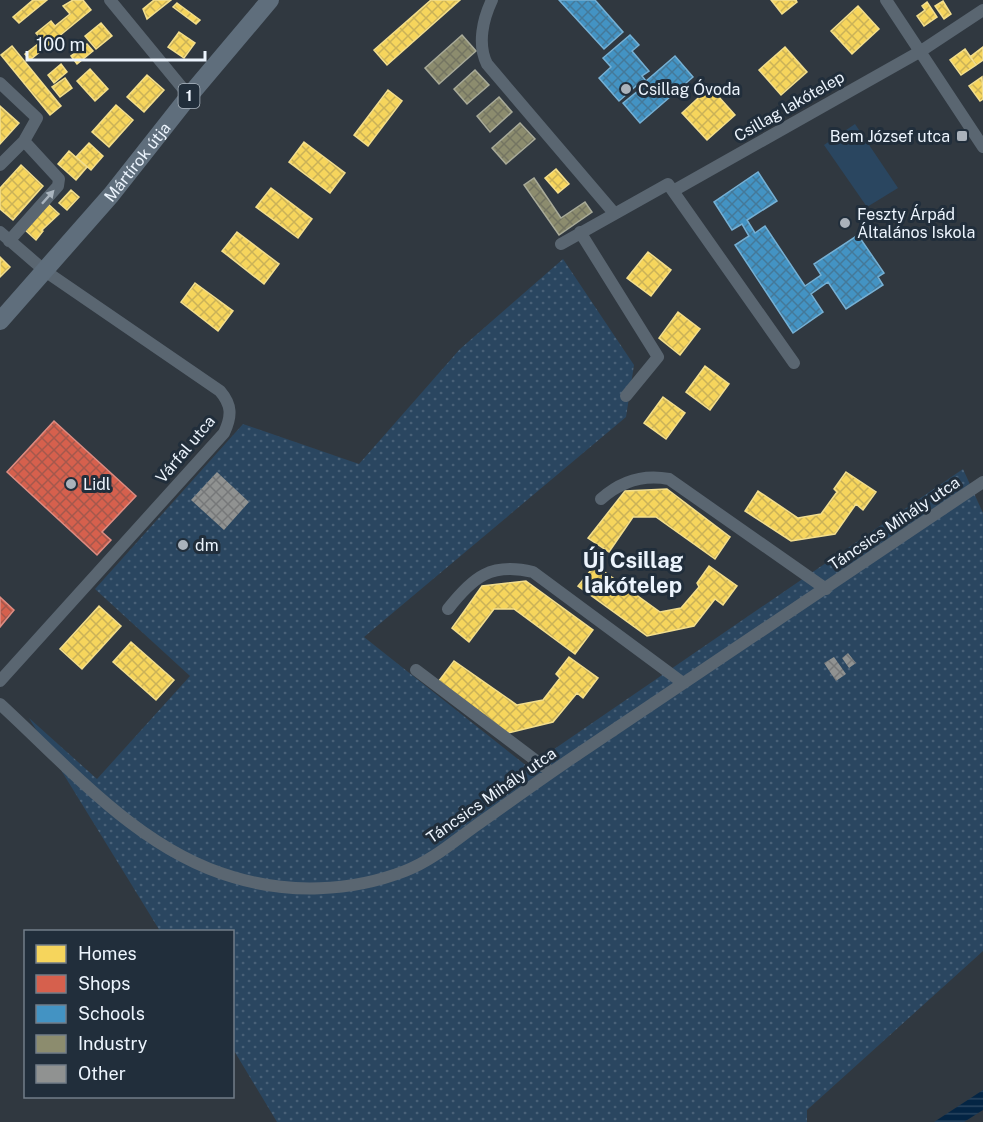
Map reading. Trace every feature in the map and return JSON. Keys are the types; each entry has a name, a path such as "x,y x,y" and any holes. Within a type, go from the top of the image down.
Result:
{"main road":[{"name":"Mártírok útja","path":"0,321 111,195 189,96 270,0"}],"street":[{"path":"110,0 189,96"},
{"path":"492,0 482,36 482,50 488,64 614,213"},
{"path":"886,0 983,147"},
{"name":"Csillag lakótelep","path":"561,244 668,184 673,191 921,51 983,10"},
{"path":"0,83 37,118 24,141 0,165"},
{"path":"5,237 58,186 59,179 24,141"},
{"path":"673,191 794,363"},
{"path":"580,232 658,357 626,396"},
{"name":"Várfal utca","path":"0,681 224,433 231,412 226,398 220,391 45,270 5,237"},
{"path":"601,499 614,487 637,479 658,477 669,479 826,589"},
{"name":"Táncsics Mihály utca","path":"0,704 115,809 156,841 186,859 219,873 283,887 347,886 409,870 436,855 551,772 983,482"},
{"path":"448,609 465,588 482,575 506,568 533,572 683,683"},
{"path":"416,670 551,772"}],"shaded area":[{"path":"855,124 898,188 867,207 824,145"},
{"path":"563,259 634,365 626,417 364,637 528,767 963,469 983,513 983,951 807,1110 807,1122 277,1122 234,1051 234,930 159,930 29,718 97,779 190,676 95,589 243,424 359,464 460,349"},
{"path":"983,1090 983,1110 964,1122 934,1122"}],"building: Homes":[{"path":"33,0 47,0 19,23 13,17"},
{"path":"73,0 83,0 91,10 47,46 36,33 51,21 55,26 70,14 63,6"},
{"path":"154,0 171,0 147,19 143,9"},
{"path":"431,0 460,0 387,65 374,50"},
{"path":"771,0 796,0 797,2 782,14"},
{"path":"943,1 951,14 944,19 935,6"},
{"path":"927,2 937,17 924,26 917,16 925,10 922,6"},
{"path":"177,3 200,20 196,24 173,7"},
{"path":"858,6 879,29 852,54 831,31"},
{"path":"101,23 112,36 96,49 85,36"},
{"path":"179,32 195,43 184,58 168,47"},
{"path":"42,41 47,46 30,60 25,54"},
{"path":"87,44 93,51 77,64 71,56"},
{"path":"12,46 61,106 50,115 1,55"},
{"path":"785,47 807,72 781,95 759,70"},
{"path":"983,47 983,60 976,65 970,57"},
{"path":"965,49 976,65 961,75 950,60"},
{"path":"61,64 67,72 54,83 48,75"},
{"path":"90,69 108,89 95,101 77,81"},
{"path":"147,75 164,90 144,112 127,97"},
{"path":"982,77 983,99 980,101 969,86"},
{"path":"65,78 72,88 60,97 52,87"},
{"path":"710,87 735,115 707,140 682,113"},
{"path":"388,90 402,101 368,146 354,135"},
{"path":"116,105 133,120 109,147 92,132"},
{"path":"0,106 19,123 0,144"},
{"path":"304,142 345,173 330,193 289,162"},
{"path":"89,143 103,156 91,170 76,157"},
{"path":"69,151 87,167 76,180 58,164"},
{"path":"21,165 43,186 13,220 0,209 0,188"},
{"path":"556,169 569,184 558,193 545,178"},
{"path":"271,188 312,219 298,238 256,207"},
{"path":"71,190 79,197 67,210 59,203"},
{"path":"47,203 59,214 42,230 36,240 24,229"},
{"path":"237,232 279,264 264,284 222,251"},
{"path":"648,252 671,270 651,296 627,278"},
{"path":"0,257 10,267 0,277"},
{"path":"195,283 233,311 218,331 181,302"},
{"path":"678,312 700,329 680,355 659,338"},
{"path":"705,366 729,384 710,410 686,392"},
{"path":"663,397 685,413 666,439 644,423"},
{"path":"846,472 876,492 863,510 856,504 835,534 791,541 745,511 758,491 798,518 821,514 837,492 834,489"},
{"path":"667,489 730,537 715,559 656,517 633,517 609,552 588,538 625,491"},
{"path":"595,565 660,612 681,608 699,587 697,583 709,566 737,586 723,605 715,599 694,626 647,636 578,586"},
{"path":"526,581 593,630 575,654 514,609 494,609 469,642 452,628 482,586"},
{"path":"99,606 121,626 82,669 60,649"},
{"path":"131,642 174,680 156,700 113,662"},
{"path":"569,657 598,678 583,698 577,693 553,722 508,733 438,682 454,661 517,705 543,700 560,678 556,674"}],"building: Shops":[{"name":"Lidl","path":"54,421 136,496 102,532 111,540 97,555 7,472"},
{"path":"0,597 14,610 0,627"}],"building: Schools":[{"path":"559,0 595,0 623,32 604,49"},
{"path":"630,35 639,45 632,51 649,71 642,76 646,81 675,56 693,77 640,123 623,103 639,90 636,86 619,101 599,78 611,67 603,58"},
{"path":"758,172 777,201 747,220 755,233 765,226 805,286 821,275 814,264 858,235 884,273 878,277 883,285 846,309 828,282 811,294 823,312 793,333 735,245 749,236 742,224 732,230 714,202"}],"building: Industry":[{"path":"462,35 476,51 439,84 425,68"},
{"path":"475,70 489,85 467,104 454,89"},
{"path":"499,97 512,112 490,132 477,116"},
{"path":"520,123 535,139 506,164 492,148"},
{"path":"534,178 561,218 585,202 592,212 559,235 524,185"}],"building: Other":[{"path":"217,472 249,502 224,530 191,500"},
{"path":"848,653 856,663 849,668 842,658"},
{"path":"834,657 846,674 836,681 824,663"}],"place":[{"name":"Csillag Óvoda","path":"626,89"},
{"name":"Bem József utca","path":"962,136"},
{"name":"Feszty Árpád Általános Iskola","path":"845,223"},
{"name":"Lidl","path":"71,484"},
{"name":"dm","path":"183,545"}],"district":[{"name":"Új Csillag lakótelep","path":"633,572"}]}
